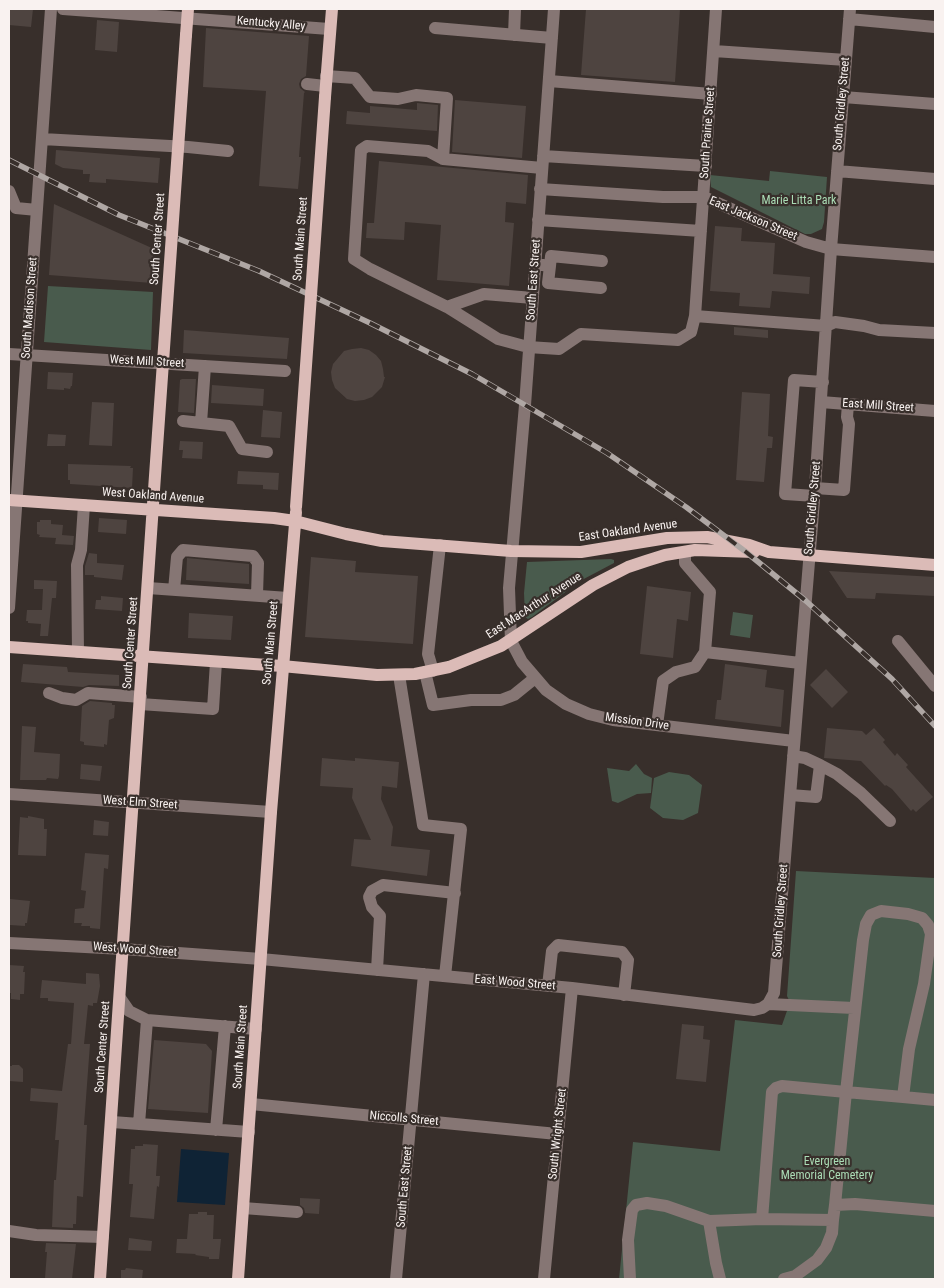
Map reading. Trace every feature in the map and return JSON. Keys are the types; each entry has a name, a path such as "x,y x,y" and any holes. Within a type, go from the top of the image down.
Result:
{"main road":[{"name":"South Main Street","path":"238,1279 271,812 296,507 329,29 332,9"},
{"name":"South Center Street","path":"100,1279 187,13"},
{"name":"West Oakland Avenue","path":"12,500 295,520"},
{"name":"East Oakland Avenue","path":"295,520 346,534 382,541 535,553 596,551 684,537 707,537 749,545 769,552 935,565"},
{"name":"East MacArthur Avenue","path":"9,647 282,666 376,675 429,672 479,656 511,641 593,585 646,561 665,555 695,550 769,552"}],"street":[{"name":"South Madison Street","path":"9,608 12,500 27,355 50,9"},
{"name":"Kentucky Alley","path":"63,9 187,13 329,29"},
{"path":"514,35 516,9"},
{"name":"South East Street","path":"511,551 524,411 554,9"},
{"name":"South Prairie Street","path":"695,316 716,9"},
{"path":"849,14 935,27"},
{"name":"South Gridley Street","path":"768,1004 774,993 815,492 849,14"},
{"path":"435,28 552,38"},
{"path":"714,51 846,60"},
{"path":"307,84 325,86 355,78 370,96 398,99 416,95 447,98 443,159"},
{"path":"549,81 711,94"},
{"path":"843,97 935,104"},
{"path":"42,139 228,151"},
{"path":"706,166 443,159 428,151 367,146 361,150 354,259 370,269 447,306 498,339 528,347 559,349 581,334 678,340 691,332 695,316 826,326 835,322 879,330 935,333"},
{"path":"837,170 935,179"},
{"name":"East Jackson Street","path":"540,189 663,197 704,197 806,242 831,249 935,257"},
{"path":"9,191 16,208 37,210"},
{"path":"538,220 701,231"},
{"path":"601,288 548,283 552,256 602,261"},
{"path":"535,264 550,266"},
{"path":"447,306 484,294 532,298"},
{"name":"West Mill Street","path":"9,354 285,371"},
{"path":"201,423 206,366"},
{"path":"823,382 794,380 786,494 844,490 849,424 847,417 848,404"},
{"name":"East Mill Street","path":"821,402 935,411"},
{"path":"183,421 229,426 242,449 267,452"},
{"path":"78,652 77,565 81,550 84,505"},
{"path":"440,545 428,654 433,705 471,700 501,700 514,695 535,678"},
{"path":"174,590 177,557 183,550 252,556 258,563 257,595"},
{"name":"Mission Drive","path":"511,551 509,588 511,641 522,662 535,678 556,697 589,714 613,720 794,741"},
{"path":"657,725 663,681 676,672 694,667 705,652 710,592 685,563 685,552"},
{"path":"148,588 288,598"},
{"path":"898,641 935,686"},
{"path":"705,652 800,662"},
{"path":"49,693 62,698 76,700 88,693 213,709 216,662"},
{"path":"400,675 423,825 462,829 445,976"},
{"path":"793,756 804,758 837,774 862,793 890,821"},
{"path":"790,795 816,797 820,765"},
{"name":"West Elm Street","path":"9,794 271,812"},
{"path":"376,970 380,916 372,907 369,898 372,891 383,885 455,893"},
{"path":"792,1278 817,1260 826,1248 832,1233 854,1008 863,940 870,915 881,911 892,911 922,918 928,925 931,934 924,984 909,1048 903,1097"},
{"name":"West Wood Street","path":"9,943 261,959"},
{"path":"548,986 552,951 558,945 622,952 628,960 624,994"},
{"name":"East Wood Street","path":"261,959 572,988 754,1010 768,1004 854,1008"},
{"name":"South East Street","path":"396,1279 424,974"},
{"name":"South Wright Street","path":"544,1279 572,988"},
{"path":"120,998 129,1011 147,1020 256,1029"},
{"path":"139,1124 147,1020"},
{"path":"216,1130 225,1026"},
{"path":"762,1219 772,1092 776,1088 782,1086 935,1100"},
{"name":"Niccolls Street","path":"251,1104 557,1134"},
{"path":"112,1122 249,1132"},
{"path":"630,1279 628,1240 632,1210 636,1205 647,1203 666,1206 709,1221 762,1219 833,1220"},
{"path":"835,1205 855,1204 935,1211"},
{"path":"243,1208 297,1212"},
{"path":"709,1221 720,1279"},
{"path":"9,1230 36,1235 103,1237"}],"green space":[{"name":"Marie Litta Park","path":"770,171 827,177 822,229 811,234 805,234 711,187 710,175 769,181"},
{"path":"48,286 153,292 151,350 44,342"},
{"path":"614,560 614,563 580,581 532,617 528,619 525,617 524,593 527,562"},
{"path":"733,612 753,615 750,638 730,635"},
{"path":"636,764 644,774 652,778 651,793 637,794 618,803 612,801 607,768 629,771"},
{"path":"669,772 689,775 702,785 698,813 683,820 663,818 650,808 654,778"},
{"name":"Evergreen Memorial Cemetery","path":"796,871 935,878 935,1279 619,1279 633,1142 720,1151 735,1020 782,1025 789,1000 787,996"}],"water":[{"path":"181,1149 229,1153 225,1205 177,1202"}],"building":[{"path":"9,9 33,9 31,27 9,25"},
{"path":"586,9 680,9 675,82 581,75"},
{"path":"97,20 119,22 117,52 95,50"},
{"path":"206,28 309,36 306,76 301,79 299,84 300,88 305,92 298,189 259,186 266,91 203,87"},
{"path":"455,100 526,106 522,158 452,152"},
{"path":"417,103 438,105 437,131 346,124 347,111 370,113 370,106 417,110"},
{"path":"56,150 160,158 158,183 106,179 106,183 89,182 90,174 83,174 83,170 63,168 55,164"},
{"path":"379,161 528,175 526,204 506,202 505,222 514,223 509,286 437,280 441,225 405,222 404,240 366,238 367,223 374,223"},
{"path":"54,204 154,249 152,283 49,275"},
{"path":"715,226 742,228 741,241 775,243 773,274 810,277 809,294 772,291 770,308 739,306 740,293 710,291"},
{"path":"734,327 768,330 768,338 734,335"},
{"path":"184,330 289,338 287,359 183,353"},
{"path":"361,348 369,350 381,361 385,377 382,387 372,397 355,401 347,399 335,388 331,372 333,364 344,351"},
{"path":"48,372 73,373 70,389 47,389"},
{"path":"196,379 194,413 178,412 180,380"},
{"path":"212,385 264,389 263,406 211,403"},
{"path":"742,392 770,394 768,436 773,437 772,448 767,448 764,482 736,480"},
{"path":"92,402 114,403 112,446 89,445"},
{"path":"263,410 282,412 280,438 261,437"},
{"path":"48,434 66,435 65,446 47,446"},
{"path":"180,441 203,442 202,459 182,458 183,450 179,450"},
{"path":"68,464 131,466 130,468 133,468 132,488 70,484 70,480 68,480"},
{"path":"238,471 279,473 278,490 263,489 263,485 237,484"},
{"path":"99,518 127,520 126,534 98,532"},
{"path":"40,520 51,520 51,524 63,525 62,535 74,536 73,545 55,544 56,538 39,537 40,535 37,534 37,522 40,522"},
{"path":"89,553 97,554 97,563 124,565 122,580 85,575 85,566"},
{"path":"311,557 356,561 355,572 418,576 413,644 305,637"},
{"path":"187,558 249,564 249,584 186,580"},
{"path":"829,571 935,577 935,596 876,593 875,599 847,598"},
{"path":"34,580 57,581 56,598 52,598 48,636 40,636 41,624 28,623 26,621 27,610 42,610 43,589 34,589"},
{"path":"647,586 691,592 688,621 677,619 673,658 640,654"},
{"path":"101,596 123,598 122,611 95,609 96,600 101,600"},
{"path":"189,613 233,616 231,640 188,638"},
{"path":"23,664 67,667 68,672 119,675 119,686 89,685 83,687 21,682"},
{"path":"725,664 767,670 765,687 784,690 781,727 715,719 717,700 721,700"},
{"path":"826,669 848,692 832,708 810,685"},
{"path":"90,701 112,703 112,705 115,705 114,718 109,720 107,745 104,744 104,747 84,745 84,742 80,741 82,706"},
{"path":"22,726 36,727 34,752 60,754 58,779 20,780"},
{"path":"827,728 862,731 866,735 874,728 885,740 883,742 895,756 897,753 908,765 906,767 933,797 916,812 913,809 911,811 892,789 885,786 861,761 824,758"},
{"path":"322,758 355,761 355,758 399,762 397,788 382,786 381,799 393,827 391,846 430,850 427,876 351,866 354,839 371,840 352,798 353,788 320,786"},
{"path":"81,764 102,766 100,781 80,779"},
{"path":"28,816 44,819 44,829 47,829 46,856 18,855 20,817 28,818"},
{"path":"94,820 109,822 108,836 93,835"},
{"path":"85,853 109,855 108,869 104,868 100,929 81,926 82,923 74,923 75,909 84,908 86,891 81,890"},
{"path":"10,899 30,901 25,926 10,925"},
{"path":"9,965 24,966 24,994 20,994 20,1000 11,999 11,993 9,993"},
{"path":"86,973 99,974 100,986 97,1003 93,1003 93,1006 88,1005 84,1044 90,1044 84,1125 87,1125 83,1197 77,1196 76,1224 73,1224 73,1228 52,1227 54,1180 56,1180 59,1140 55,1140 58,1103 30,1101 31,1088 62,1091 68,1044 71,1044 74,1003 48,1001 48,998 40,998 42,980 86,984"},
{"path":"682,1024 704,1026 703,1039 710,1040 706,1082 676,1079"},
{"path":"154,1040 206,1044 212,1051 208,1113 148,1109"},
{"path":"19,1065 23,1069 23,1082 9,1081 9,1066"},
{"path":"143,1144 158,1145 156,1176 160,1176 159,1187 157,1186 154,1219 130,1217 133,1184 129,1184 131,1149 135,1149 135,1146 143,1146"},
{"path":"300,1198 320,1199 319,1214 305,1213 304,1208 300,1205"},
{"path":"198,1212 207,1212 207,1215 214,1215 213,1239 221,1239 219,1259 209,1259 209,1257 196,1254 176,1253 177,1239 187,1239 189,1214 198,1214"},
{"path":"129,1238 152,1241 151,1251 128,1250"},
{"path":"46,1243 76,1244 72,1279 45,1278"},
{"path":"126,1268 143,1270 142,1279 121,1279 121,1270"}],"railway":[{"path":"9,160 119,215 259,271 370,323 472,374 607,453 686,507 746,552 806,601 892,679 935,726"}]}
